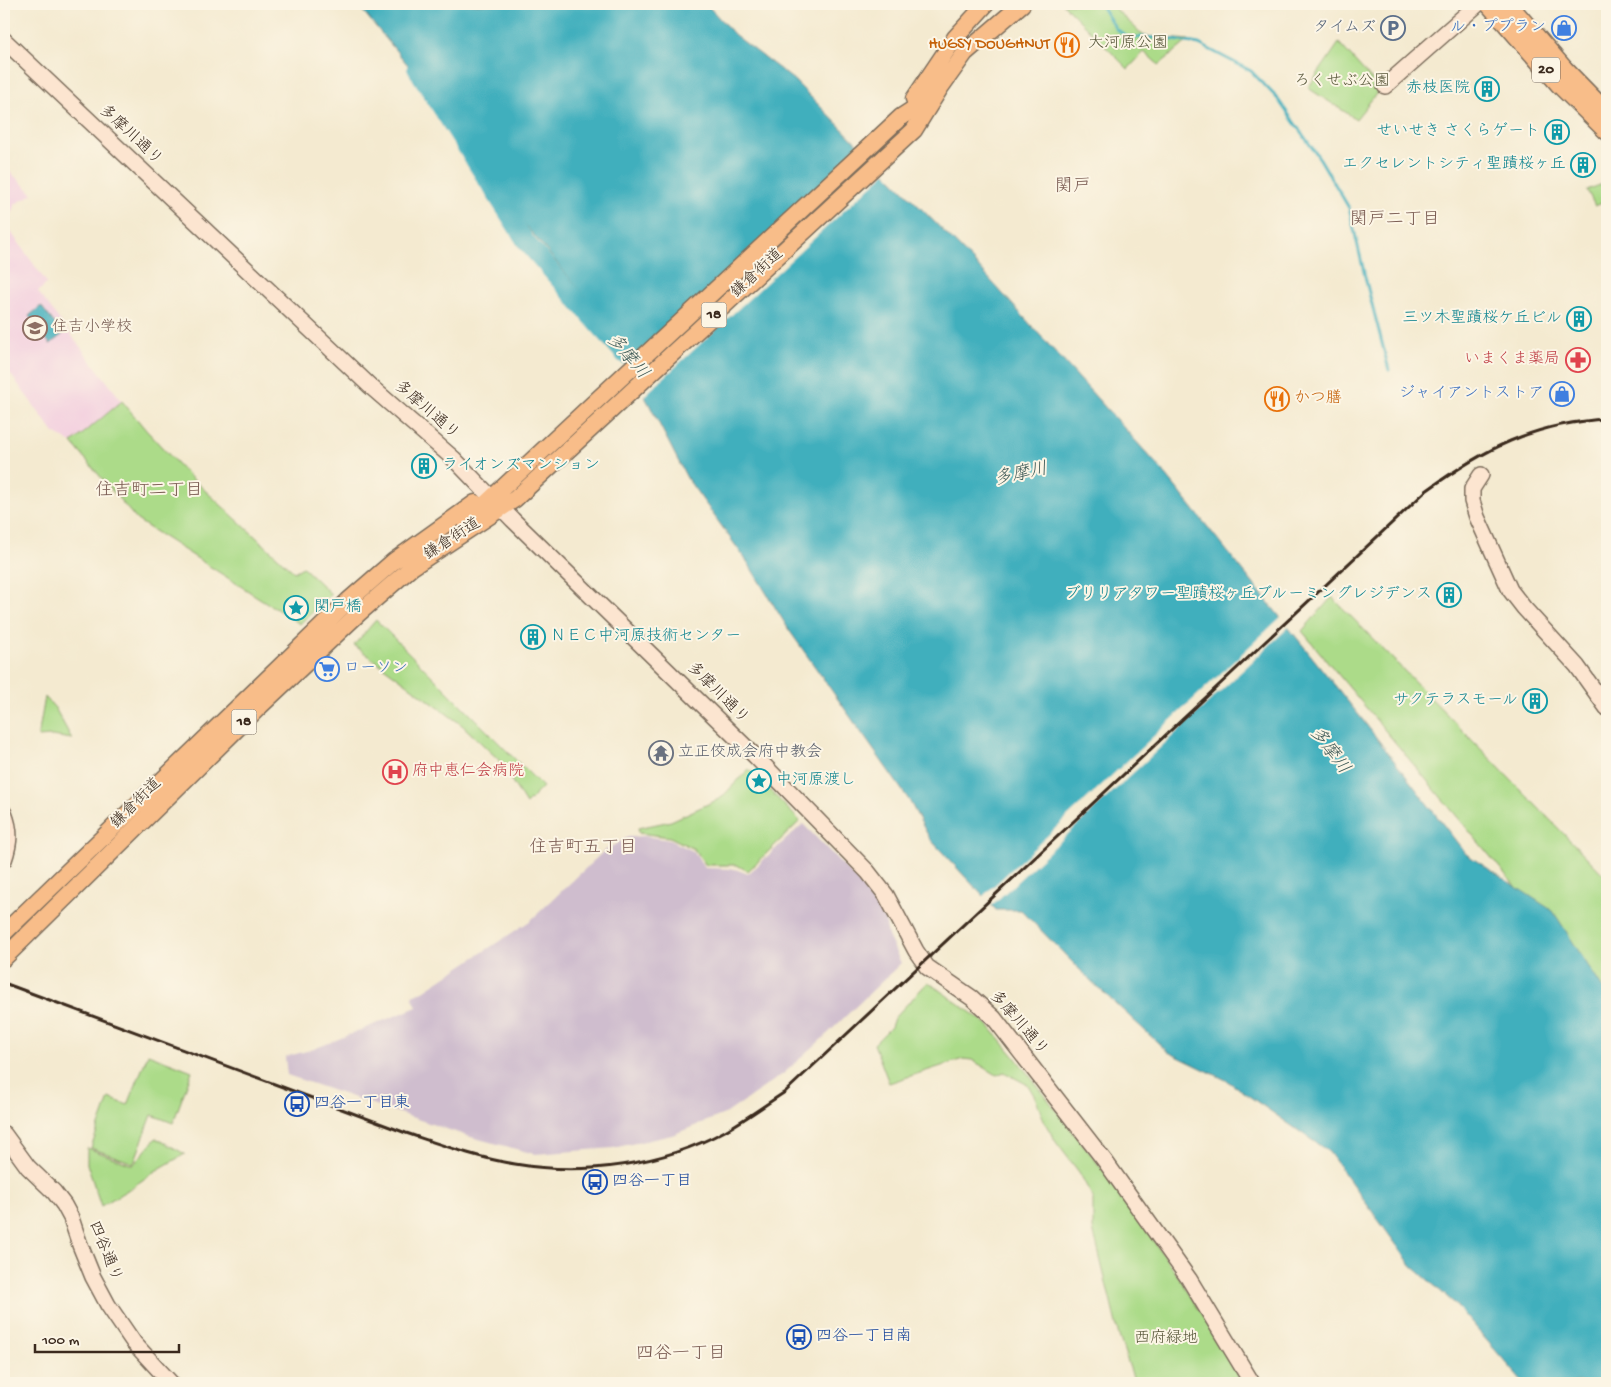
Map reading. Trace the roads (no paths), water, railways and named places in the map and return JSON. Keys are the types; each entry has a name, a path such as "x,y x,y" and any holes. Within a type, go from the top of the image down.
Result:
{"main road":[{"name":"鎌倉街道","path":"901,118 955,38 986,4"},
{"name":"鎌倉街道","path":"4,933 334,613 394,561 500,498 901,118 918,106 951,66 1022,4"},
{"name":"20","path":"1488,4 1559,85 1607,132"},
{"name":"20","path":"1508,4 1565,69 1607,112"},
{"name":"鎌倉街道","path":"4,958 288,679 366,606 500,498 914,130 940,88 965,53"},
{"path":"272,674 272,680 276,682 281,683 288,679"}],"street":[{"path":"1384,86 1478,4"},
{"name":"多摩川通り","path":"4,40 370,386 500,498 868,872 886,895 916,951 927,967 972,998 994,1018 1066,1109 1190,1279 1252,1383"},
{"path":"1480,475 1472,489 1472,501 1477,517 1510,590 1577,666 1607,708"},
{"path":"4,813 9,833 4,860"},
{"name":"四谷通り","path":"4,1134 28,1167 54,1192 64,1205 71,1218 93,1277 108,1304 134,1343 171,1383"}],"water":[{"path":"357,4 706,4 735,35 794,80 974,262 1162,470 1362,719 1466,854 1553,911 1607,995 1607,1383 1524,1383 1453,1302 1411,1265 1329,1152 1226,1080 1168,1052 1088,978 1021,910 996,910 930,839 909,800 789,630 746,560 687,478 649,404 586,298 521,220 463,131"},
{"path":"41,306 63,334 50,344 29,316"}],"waterway":[{"path":"1100,4 1116,29 1128,37 1161,38 1199,44 1251,71 1277,98 1320,159 1349,208 1389,370"},
{"name":"多摩川","path":"416,68 526,242 625,355"}],"railway":[{"path":"4,983 406,1133 487,1158 515,1164 568,1169 623,1165 650,1160 676,1152 701,1143 725,1131 785,1092 1426,491 1468,463 1533,432 1556,426 1607,419"}],"place":[{"name":"タイムズ","path":"1393,28"},
{"name":"ル・ププラン","path":"1564,28"},
{"name":"HUGSY DOUGHNUT","path":"1067,45"},
{"name":"赤枝医院","path":"1487,89"},
{"name":"せいせき さくらゲート","path":"1557,132"},
{"name":"エクセレントシティ聖蹟桜ヶ丘","path":"1583,165"},
{"name":"三ツ木聖蹟桜ケ丘ビル","path":"1579,319"},
{"name":"住吉小学校","path":"35,328"},
{"name":"いまくま薬局","path":"1578,360"},
{"name":"ジャイアントストア","path":"1562,394"},
{"name":"かつ膳","path":"1277,399"},
{"name":"ライオンズマンション","path":"424,466"},
{"name":"ブリリアタワー聖蹟桜ヶ丘ブルーミングレジデンス","path":"1449,595"},
{"name":"関戸橋","path":"296,608"},
{"name":"ＮＥＣ中河原技術センター","path":"533,637"},
{"name":"ローソン","path":"327,669"},
{"name":"サクテラスモール","path":"1535,701"},
{"name":"立正佼成会府中教会","path":"661,753"},
{"name":"府中恵仁会病院","path":"395,772"},
{"name":"中河原渡し","path":"759,781"},
{"name":"四谷一丁目東","path":"297,1104"},
{"name":"四谷一丁目","path":"595,1182"},
{"name":"四谷一丁目南","path":"799,1337"}],"district":[{"name":"関戸","path":"1073,187"},
{"name":"関戸二丁目","path":"1395,220"},
{"name":"住吉町二丁目","path":"149,491"},
{"name":"住吉町五丁目","path":"583,848"},
{"name":"四谷一丁目","path":"681,1354"}],"park label":[{"name":"大河原公園","path":"1128,44"},
{"name":"ろくせぶ公園","path":"1342,82"},
{"name":"西府緑地","path":"1166,1339"}]}
